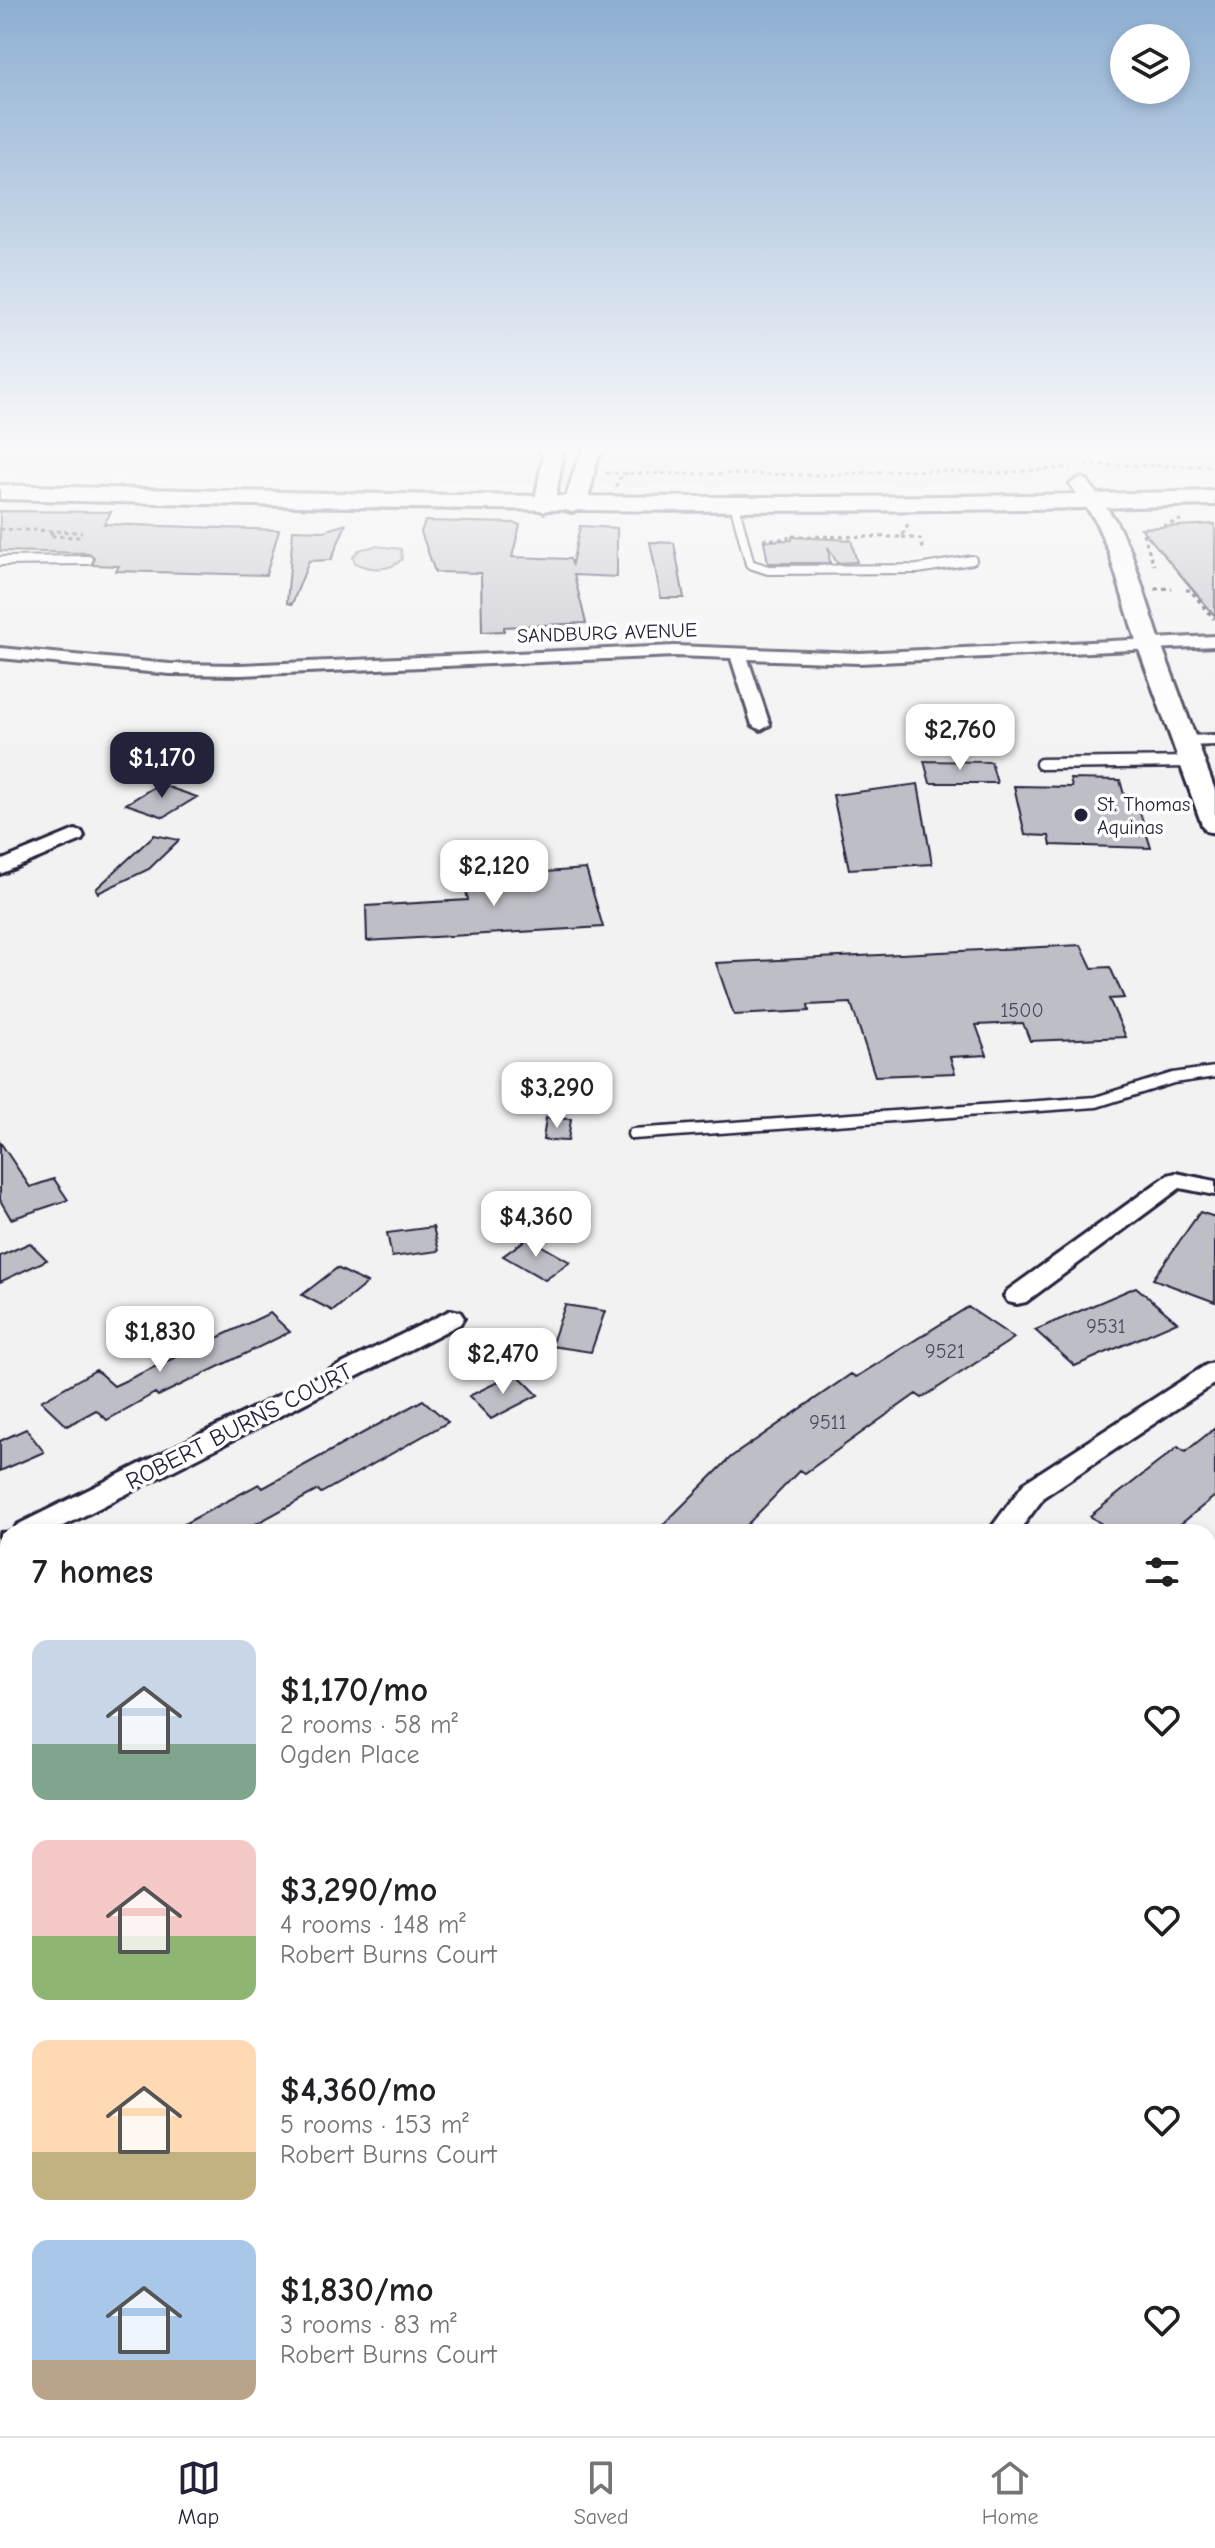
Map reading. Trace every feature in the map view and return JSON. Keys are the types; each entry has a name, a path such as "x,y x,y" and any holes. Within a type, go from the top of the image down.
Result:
{"street":[{"path":"1122,560 1149,644 1215,825"},
{"name":"SANDBURG AVENUE","path":"0,653 170,669 224,670 624,652 831,659 1215,641"},
{"path":"740,654 739,663 761,725"},
{"path":"1188,752 1215,740"},
{"path":"0,868 75,836"},
{"path":"1017,1296 1176,1180 1215,1188"},
{"name":"ROBERT BURNS COURT","path":"43,1524 451,1318"},
{"path":"1008,1524 1035,1489 1215,1371"}],"lane":[{"path":"0,561 88,560"},
{"path":"749,560 750,564 768,570 918,569 972,560"},
{"path":"1041,764 1188,752"},
{"path":"633,1134 1096,1102 1173,1078 1215,1072"}],"path":[{"path":"1152,560 1154,565"},
{"path":"1154,589 1172,588"},
{"path":"1186,590 1190,590 1214,619"}],"shaded area":[{"path":"354,560 401,560 392,566 380,568 355,563"}],"building":[{"path":"94,560 270,560 266,575 116,571 119,566 93,565"},
{"path":"291,560 331,560 309,561 292,604 287,603"},
{"path":"431,560 570,560 572,564 573,560 617,560 617,577 574,575 586,623 504,627 504,631 482,632 481,573 435,572"},
{"path":"653,560 677,560 684,598 661,598"},
{"path":"767,560 830,560 830,563 768,563"},
{"path":"835,560 857,562 837,563"},
{"path":"1168,560 1215,560 1215,616"},
{"path":"924,761 991,762 997,783 930,783"},
{"name":"St. Thomas Aquinas","path":"1070,779 1120,780 1124,795 1135,796 1151,848 1051,845 1049,836 1025,835 1014,786 1072,787"},
{"path":"159,784 197,797 164,817 126,804"},
{"path":"918,784 932,864 849,869 833,795"},
{"path":"154,835 179,840 149,869 98,893 96,889"},
{"path":"586,869 603,927 367,941 366,906 468,900 463,878"},
{"path":"1081,945 1092,968 1110,967 1124,998 1109,999 1126,1037 1030,1041 1023,1023 976,1025 987,1055 950,1057 955,1073 875,1076 851,1003 808,1005 809,1011 734,1015 716,963"},
{"path":"546,1118 571,1119 568,1141 543,1140"},
{"path":"0,1142 30,1187 54,1179 68,1200 11,1219 0,1200"},
{"path":"1200,1212 1215,1217 1215,1302 1153,1279"},
{"path":"433,1227 439,1251 392,1257 387,1233"},
{"path":"528,1238 570,1262 545,1280 503,1256"},
{"path":"30,1243 47,1260 0,1282 0,1256"},
{"path":"337,1268 367,1283 333,1311 302,1295"},
{"path":"1136,1287 1177,1322 1075,1366 1035,1330"},
{"path":"565,1305 605,1311 591,1352 551,1346"},
{"path":"968,1307 1014,1338 922,1398 916,1394 805,1473 800,1470 748,1524 664,1524 731,1457 851,1374 856,1377"},
{"path":"270,1313 290,1332 158,1396 155,1393 107,1420 96,1410 67,1426 41,1401 96,1370 114,1386"},
{"path":"516,1373 538,1395 491,1419 469,1396"},
{"path":"423,1400 448,1422 321,1493 318,1490 256,1524 184,1524 259,1484 263,1488"},
{"path":"1215,1428 1215,1496 1181,1524 1102,1524 1090,1516 1178,1447 1185,1452"},
{"path":"26,1429 44,1452 0,1471 0,1441"}],"place":[{"name":"St. Thomas Aquinas","path":"1081,815"}]}
